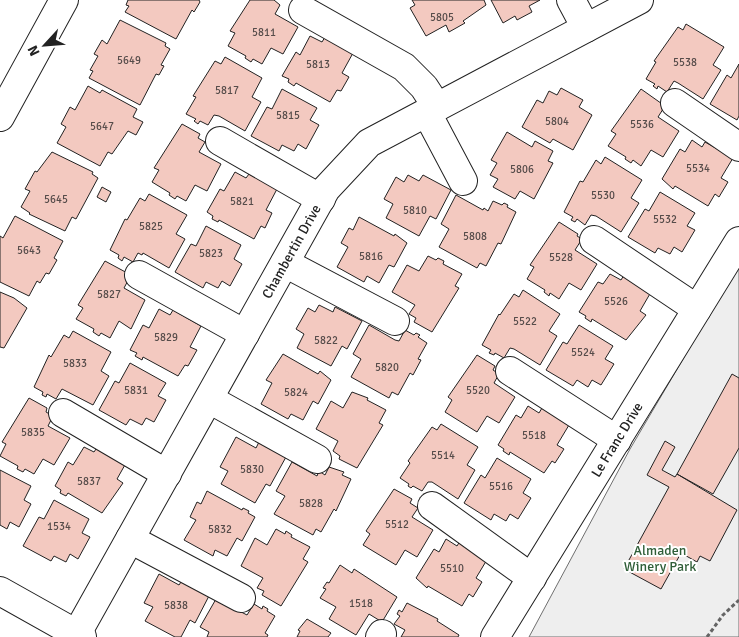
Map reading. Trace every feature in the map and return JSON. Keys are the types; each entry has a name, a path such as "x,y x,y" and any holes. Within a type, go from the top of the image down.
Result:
{"street":[{"path":"0,117 64,0"},
{"path":"571,0 586,28"},
{"name":"Chambertin Drive","path":"78,636 130,538 326,189 369,143 639,0"},
{"path":"303,10 404,67 424,87 432,110 464,181"},
{"path":"675,103 739,147"},
{"path":"220,141 320,200"},
{"path":"594,240 697,309"},
{"name":"Le Franc Drive","path":"495,637 739,241"},
{"path":"285,262 395,321"},
{"path":"140,275 245,334"},
{"path":"510,371 617,440"},
{"path":"209,398 317,459"},
{"path":"63,413 167,474"},
{"path":"432,506 532,578"},
{"path":"130,538 241,598"},
{"path":"0,591 78,636"}],"path":[{"path":"707,637 722,614 739,600"}],"green space":[{"name":"Almaden Winery Park","path":"739,264 739,637 529,637 630,449"}],"building":[{"path":"128,0 199,0 200,2 194,12 192,10 176,39 125,12 129,6 126,5"},
{"path":"250,0 274,0 280,5 275,14 298,27 283,54 271,48 262,64 253,59 251,62 245,58 246,56 228,46 235,33 230,31"},
{"path":"412,0 484,0 486,5 463,21 465,23 449,32 446,25 426,36 410,8 415,5"},
{"path":"491,0 540,0 529,6 532,12 517,20 515,16 503,23"},
{"path":"120,20 166,43 165,46 170,49 161,65 164,66 159,75 156,74 140,105 89,78 93,71 90,70 98,56 94,54 102,40 107,44"},
{"path":"686,24 724,47 713,65 721,70 703,99 674,81 667,92 658,86 657,89 653,86 655,84 646,79 656,62 654,61 678,27 683,30"},
{"path":"310,36 322,42 325,37 353,53 342,73 349,77 341,91 337,90 330,102 296,83 294,86 288,82 289,79 282,76 296,52 300,55"},
{"path":"225,57 262,78 252,97 261,102 245,131 219,116 214,115 208,125 200,121 198,124 194,121 196,119 186,114 196,97 193,96 215,61 221,64"},
{"path":"739,64 739,116 737,120 710,104 727,75 731,78"},
{"path":"88,86 100,93 102,90 137,109 133,117 143,122 136,135 128,131 112,154 108,152 100,166 57,143 66,127 61,124 70,107 75,110"},
{"path":"561,88 583,100 579,107 592,115 573,150 553,139 550,143 522,127 537,100 543,103 549,91 557,95"},
{"path":"282,89 317,108 310,120 319,125 306,149 298,144 294,151 282,145 279,151 251,136 267,107 272,109"},
{"path":"641,89 665,106 658,117 679,131 663,157 651,150 641,166 633,160 631,163 625,159 626,157 608,146 616,134 611,131"},
{"path":"182,124 200,134 198,138 205,142 199,152 221,164 207,191 195,185 186,201 177,196 175,199 169,195 170,193 152,182 159,170 154,168"},
{"path":"507,132 532,147 535,141 553,151 548,161 553,163 534,199 520,191 515,199 493,187 498,179 490,175 497,163 491,160"},
{"path":"692,140 702,147 705,142 733,158 721,178 728,182 719,197 715,194 708,206 675,186 673,189 662,179 680,149 685,152"},
{"path":"52,152 93,172 92,174 98,178 76,219 72,217 65,231 29,214 21,207 30,191 25,189 35,171 37,172"},
{"path":"605,157 642,180 631,198 639,203 621,232 596,216 591,215 585,225 577,219 575,222 571,220 573,217 564,212 580,181 583,182 596,160 601,164"},
{"path":"235,172 246,178 249,174 277,189 266,210 272,213 265,228 261,226 254,239 219,220 218,222 212,219 213,216 207,212 220,189 224,191"},
{"path":"408,175 419,181 423,175 451,190 436,219 430,216 419,236 386,218 393,204 384,199 396,177 404,182"},
{"path":"102,187 111,192 106,202 97,197"},
{"path":"660,192 695,213 687,226 695,230 682,252 674,247 670,254 658,248 655,253 628,237 645,209 649,211"},
{"path":"149,194 187,215 176,234 185,239 169,268 143,253 142,255 138,253 133,262 124,257 122,261 118,258 119,255 110,250 125,219 127,220 140,198 145,201"},
{"path":"456,195 483,210 484,208 488,211 493,201 502,205 504,203 516,212 501,244 498,243 486,266 480,263 477,268 439,247 449,229 441,224"},
{"path":"15,216 63,241 54,258 57,260 49,274 46,273 40,283 37,281 29,296 0,282 0,236 3,238"},
{"path":"359,217 394,236 395,234 407,243 394,267 389,265 379,283 367,276 364,282 337,267 348,247 341,243 349,228 353,230"},
{"path":"559,222 578,234 577,236 582,239 575,250 597,264 581,290 569,283 559,299 550,293 549,296 544,292 545,290 527,279 534,267 530,265"},
{"path":"206,226 241,245 234,259 242,264 230,286 222,281 218,288 206,282 203,288 175,272 191,244 196,246"},
{"path":"428,256 444,261 443,264 462,274 455,286 459,288 432,332 414,322 416,318 409,314 415,305 392,292 407,265 419,271"},
{"path":"105,261 131,275 124,288 145,300 131,329 119,321 110,338 101,333 99,336 93,332 94,329 76,319 83,308 78,305"},
{"path":"610,274 621,280 624,275 651,292 640,311 646,315 626,340 592,319 591,322 579,312 598,282 603,284"},
{"path":"523,290 560,314 549,331 557,336 540,365 514,349 510,348 504,358 495,353 494,355 489,353 491,350 482,345 499,314 514,294 519,297"},
{"path":"0,292 14,298 27,308 4,348 0,347"},
{"path":"319,305 333,312 335,307 362,321 347,349 342,346 331,366 297,348 304,334 296,329 308,308 315,312"},
{"path":"159,309 170,315 173,310 201,326 190,347 197,350 188,366 185,365 178,376 143,357 142,360 135,356 137,353 130,350 143,325 149,328"},
{"path":"369,325 395,340 399,341 405,330 414,335 416,333 420,335 418,337 427,343 418,359 421,360 413,375 410,373 398,395 392,392 389,398 351,377 361,359 353,354"},
{"path":"579,325 613,346 605,359 614,364 601,385 592,380 588,387 577,380 573,386 546,370 563,342 567,344"},
{"path":"73,331 111,352 101,371 109,376 93,405 62,389 56,399 47,394 46,397 42,395 43,392 34,387 49,355 51,357 64,335 69,338"},
{"path":"283,354 318,374 320,371 331,380 318,404 313,401 303,420 291,414 288,419 261,404 272,383 266,380"},
{"path":"477,355 495,366 493,370 499,374 494,383 515,397 499,423 487,416 477,432 445,412 452,400 448,397"},
{"path":"130,363 166,383 158,396 166,400 154,422 146,418 142,425 130,419 126,425 99,410 115,381 119,383"},
{"path":"732,374 739,378 739,448 713,494 677,474"},
{"path":"352,392 368,398 367,400 386,410 379,423 383,425 357,468 339,459 340,456 333,451 338,441 316,429 331,401 343,408"},
{"path":"29,398 47,408 46,412 53,416 48,426 70,438 54,465 43,459 34,474 25,469 23,472 17,469 18,466 0,456 6,444 2,442"},
{"path":"528,406 539,413 542,408 569,425 557,445 564,449 555,463 552,461 544,473 510,452 509,455 498,445 516,415 521,418"},
{"path":"441,424 478,447 467,465 475,470 458,499 432,482 428,482 422,491 413,486 411,488 408,486 409,484 400,478 410,463 408,461 432,427 437,430"},
{"path":"236,437 256,448 259,442 286,457 270,486 266,484 255,503 221,484 228,471 220,467"},
{"path":"665,441 675,447 662,470 675,477 677,474 737,510 710,561 700,556 697,562 681,553 661,589 624,569 669,487 647,475"},
{"path":"98,446 126,463 117,479 123,483 102,513 68,493 66,496 60,493 61,490 55,486 68,462 73,465 84,447 94,452"},
{"path":"497,458 531,479 523,493 531,498 518,519 510,514 506,521 494,514 491,520 464,503 481,475 485,478"},
{"path":"292,462 317,476 319,471 325,475 329,467 344,472 342,475 351,479 336,511 334,509 321,532 316,529 313,535 274,514 285,496 276,491"},
{"path":"0,470 31,486 24,500 31,504 19,527 10,522 7,529 0,525"},
{"path":"394,489 412,499 410,503 418,508 412,517 433,530 417,557 405,550 396,565 363,545 370,534 366,531"},
{"path":"207,491 242,510 243,508 249,511 248,513 255,517 242,541 237,538 227,556 215,550 213,556 184,540 196,520 190,517 197,502 201,504"},
{"path":"54,500 89,519 82,533 90,537 78,559 70,554 66,562 54,556 51,561 23,546 39,517 44,519"},
{"path":"276,529 285,534 286,531 292,535 291,537 310,547 303,559 308,562 281,606 262,595 264,591 257,588 263,578 241,566 255,538 267,545"},
{"path":"446,539 457,546 460,541 488,558 476,578 482,582 473,597 469,594 462,606 428,586 427,588 416,578 434,549 439,552"},
{"path":"340,565 352,573 354,569 397,597 382,622 369,614 356,635 329,619 336,607 320,598 326,589 323,588 327,582 329,583"},
{"path":"159,574 179,585 183,579 210,594 195,623 190,620 181,637 175,637 145,621 153,607 144,603"},
{"path":"216,599 247,615 254,604 262,609 263,606 268,609 267,611 275,616 265,633 268,635 267,637 207,637 209,632 200,627"},
{"path":"407,603 438,619 437,621 459,635 458,637 401,637 405,630 394,624 400,616 397,614 399,610 402,612"},
{"path":"307,619 331,633 328,637 297,637 300,631 298,630"}]}
